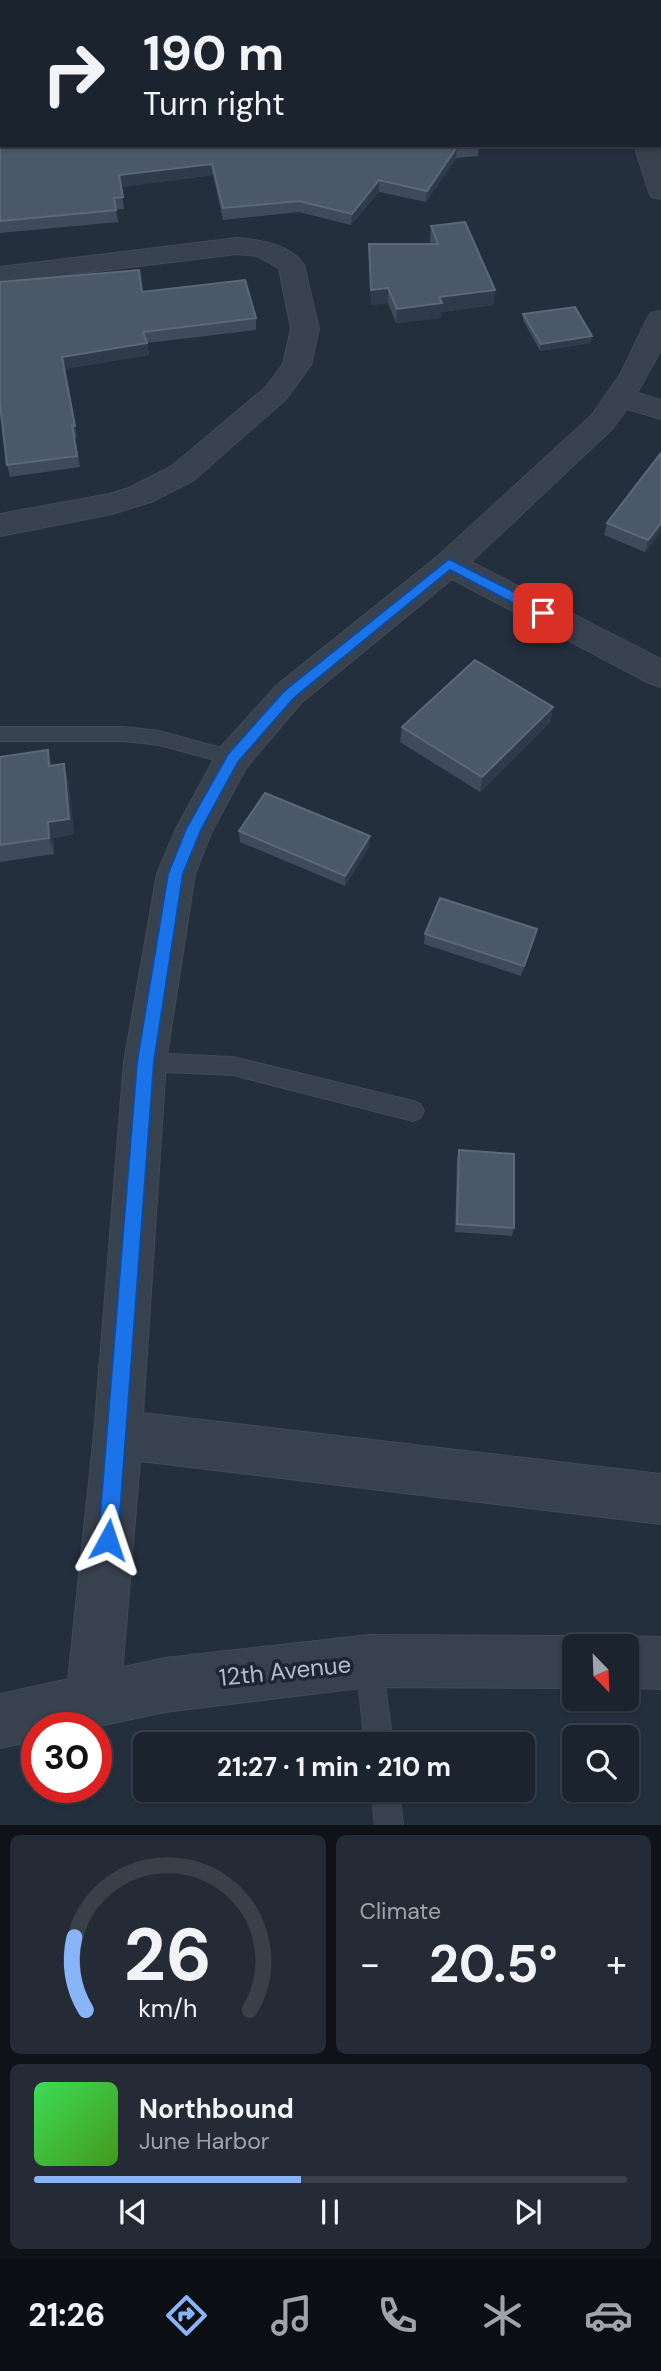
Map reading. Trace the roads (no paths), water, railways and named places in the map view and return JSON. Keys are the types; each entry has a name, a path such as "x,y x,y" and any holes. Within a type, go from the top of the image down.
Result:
{"street":[{"path":"647,147 661,192"},
{"path":"0,275 237,246 258,247 271,250 291,265 305,329 297,365 276,393 183,473 140,495 113,503 0,525"},
{"path":"93,1699 118,1434 145,1062 176,874 194,829 233,758 289,694 449,564 602,422 622,398 645,358 661,319"},
{"path":"622,398 661,410"},
{"path":"449,564 661,674"},
{"path":"118,1434 661,1499"},
{"name":"12th Avenue","path":"0,1721 93,1699 177,1684 369,1661 562,1662"},
{"path":"639,1662 661,1663"}],"lane":[{"path":"0,734 124,734 159,738 233,758"},
{"path":"145,1062 233,1066 413,1111"},
{"path":"369,1661 377,1732"},
{"path":"386,1802 389,1825"}]}
